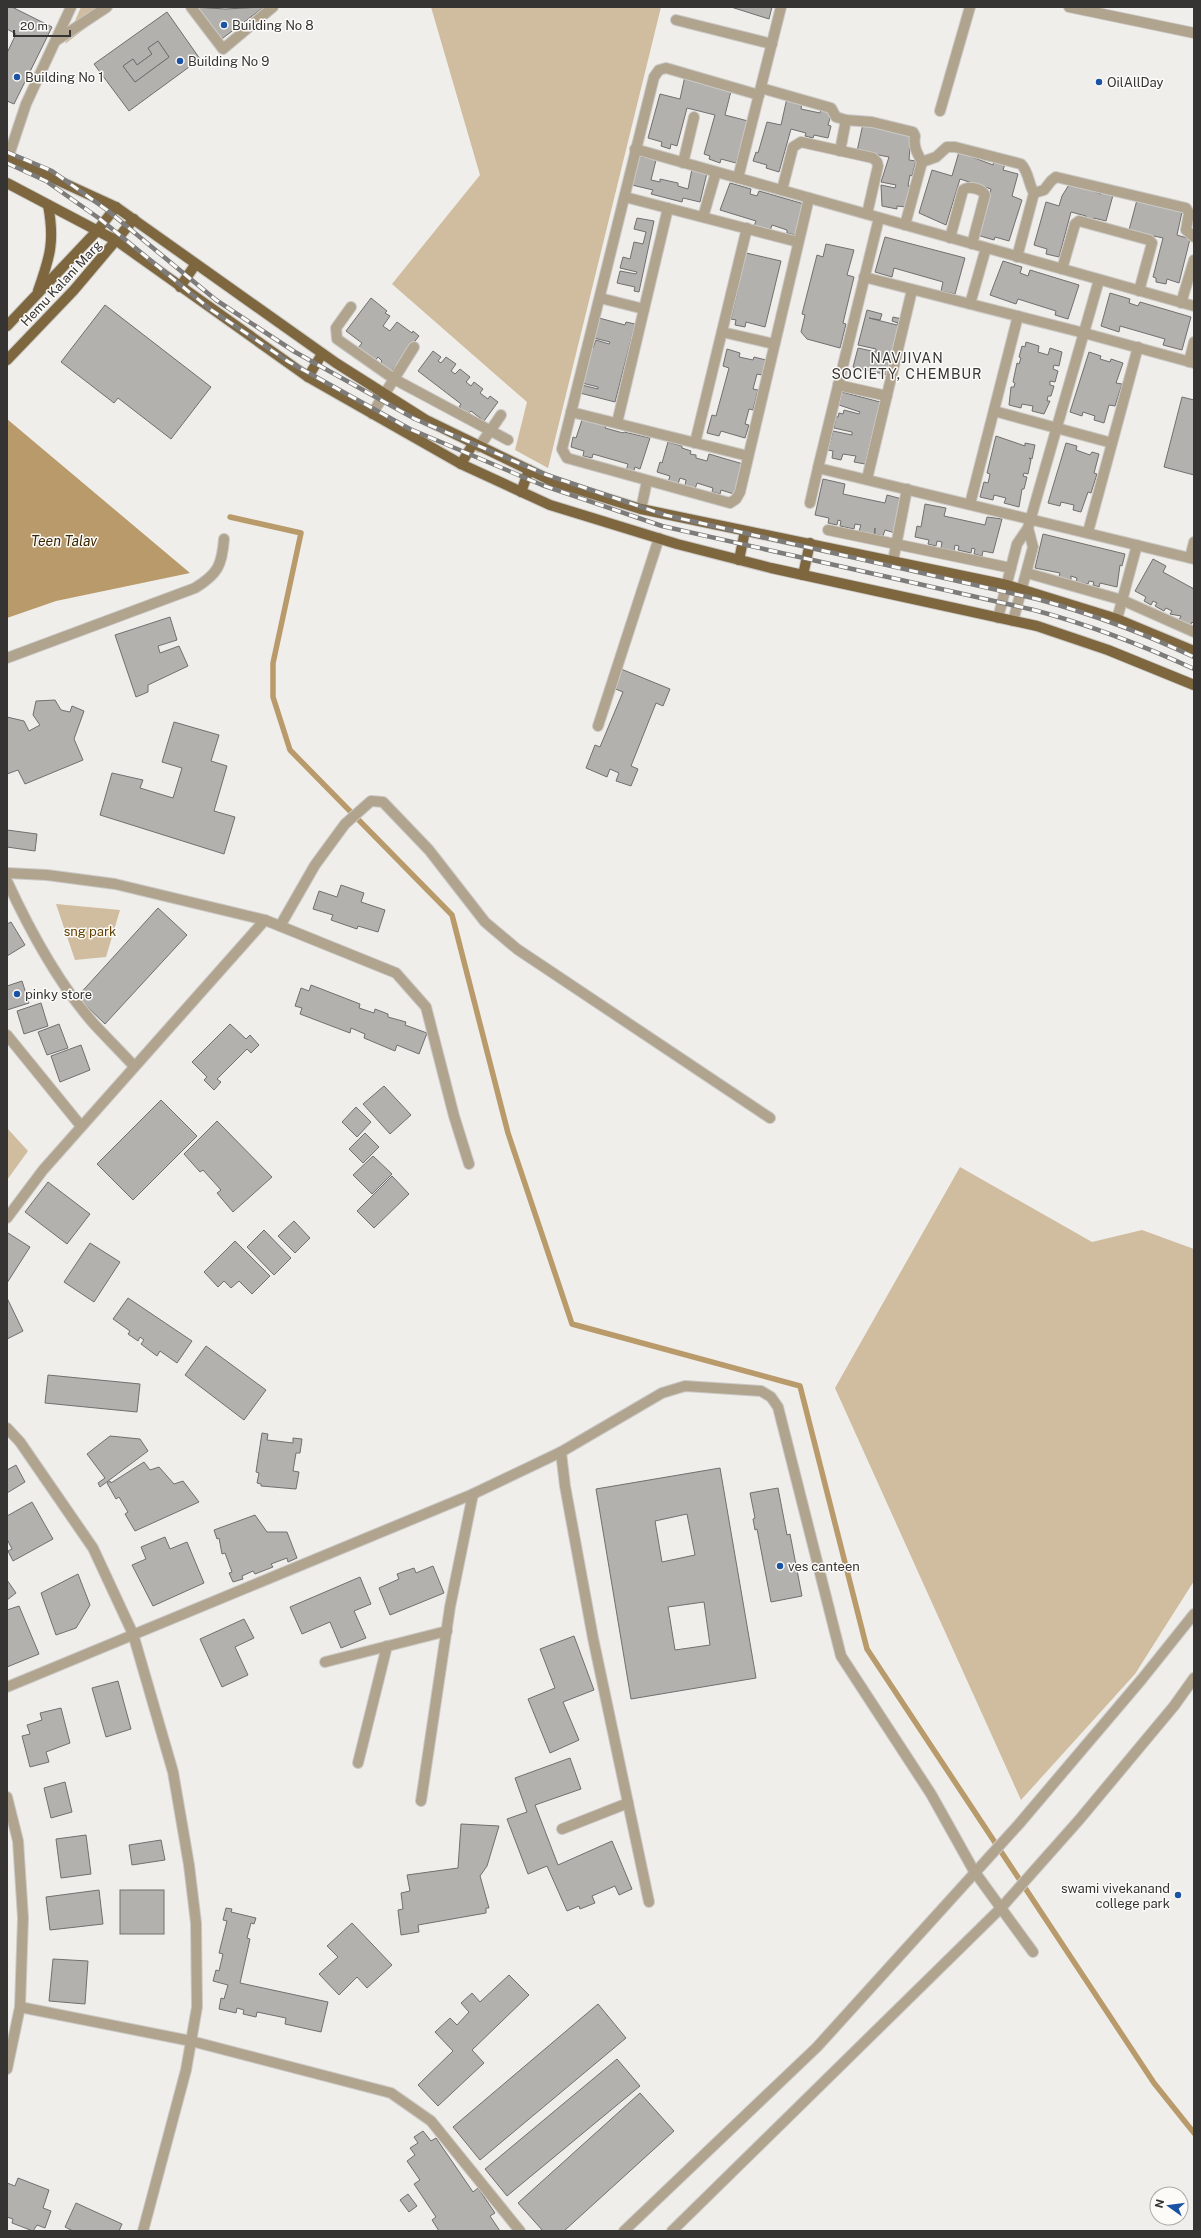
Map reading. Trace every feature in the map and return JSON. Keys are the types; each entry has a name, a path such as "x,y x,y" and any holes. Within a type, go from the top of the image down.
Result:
{"main road":[{"path":"7,158 116,207 195,265 322,354 426,420 554,482 641,509 1007,585 1117,619 1194,651"},
{"path":"7,183 96,232 117,241 308,377 461,464 550,505 659,538 739,560 1037,626 1108,650 1194,685"},
{"path":"37,295 50,257 53,228 48,205"},
{"path":"7,326 96,232 116,207"},
{"name":"Hemu Kalani Marg","path":"7,360 74,290 117,241 134,219"},
{"path":"180,287 195,265"},
{"path":"308,377 322,354"},
{"path":"461,464 476,445"},
{"path":"521,492 529,470"},
{"path":"739,560 745,531"},
{"path":"803,575 810,543"}],"street":[{"path":"7,158 26,104 58,40 71,7"},
{"path":"58,40 107,7"},
{"path":"191,7 223,49 273,7"},
{"path":"738,178 781,7"},
{"path":"940,111 970,7"},
{"path":"1069,7 1194,33"},
{"path":"676,20 772,44"},
{"path":"809,198 740,492 736,499 730,503 567,458 562,449 625,197 635,149 654,77 659,70 666,68 831,108 836,117 846,120 872,122 913,132 917,152 922,162 905,225"},
{"path":"683,163 694,117"},
{"path":"840,151 846,120"},
{"path":"782,190 793,148 801,142 873,158 877,162 878,166 867,214"},
{"path":"922,162 936,157 947,146 1021,164 1027,170 1029,181 1034,193 1018,257"},
{"path":"635,149 1194,306"},
{"path":"703,217 716,172"},
{"path":"1034,193 1044,190 1056,177 1186,208 1189,213 1186,230 1194,237"},
{"path":"950,238 963,190 970,188 983,192 985,195 972,244"},
{"path":"625,197 798,242"},
{"path":"617,423 668,208"},
{"path":"810,503 879,218"},
{"path":"1062,269 1075,224 1079,221 1149,240 1152,243 1139,291"},
{"path":"695,443 747,228"},
{"path":"970,304 986,248"},
{"path":"1182,303 1194,260"},
{"path":"864,277 1191,362 1194,342"},
{"path":"998,618 1017,544 1030,523 1099,280"},
{"path":"867,479 912,290"},
{"path":"600,298 644,309"},
{"path":"351,307 336,328 337,339 394,379 490,432 508,440"},
{"path":"970,504 1018,316"},
{"path":"722,332 774,344"},
{"path":"372,414 414,347"},
{"path":"1088,532 1138,347"},
{"path":"838,385 887,396"},
{"path":"994,411 1112,443"},
{"path":"572,412 748,456"},
{"path":"476,445 490,432 502,415"},
{"path":"818,468 970,504 1030,523 1088,532 1192,559 1194,542"},
{"path":"641,509 647,481"},
{"path":"893,561 908,489"},
{"path":"1013,621 1023,590 1033,547 1030,523"},
{"path":"828,530 1011,568"},
{"path":"598,726 659,538"},
{"path":"7,658 195,588 219,569 223,554 224,539"},
{"path":"1117,619 1137,544"},
{"path":"1027,573 1122,600 1194,632"},
{"path":"280,926 315,865 345,824 371,801 377,800 389,806 429,850 485,922 517,949 770,1118"},
{"path":"7,873 47,875 115,884 265,920 396,973 426,1008 454,1116 469,1164"},
{"path":"7,881 40,945 71,994 94,1023 134,1066"},
{"path":"7,1218 43,1170 81,1126 265,920"},
{"path":"7,1035 81,1126"},
{"path":"7,1686 473,1494 561,1452 662,1393 685,1386 761,1391 771,1397 778,1407 841,1656 931,1794 974,1871 1033,1952"},
{"path":"7,1428 20,1442 93,1548 133,1634 172,1772 189,1864 196,1923 197,2006 186,2070 143,2231"},
{"path":"561,1452 564,1486 593,1638 649,1902"},
{"path":"421,1800 447,1631 473,1494"},
{"path":"624,2231 818,2047 940,1913 974,1871 1019,1824 1142,1679 1194,1614"},
{"path":"325,1662 447,1631"},
{"path":"358,1763 387,1646"},
{"path":"672,2231 1001,1908 1094,1802 1174,1706 1194,1678"},
{"path":"7,1797 18,1841 23,1918 20,2007 7,2069"},
{"path":"562,1830 628,1803"},
{"path":"20,2007 191,2041 391,2093 431,2121 520,2231"}],"green space":[{"path":"81,7 113,7 65,44"},
{"path":"431,7 661,7 548,468 515,450 527,402 392,284 480,175"},
{"name":"sng park","path":"56,904 120,910 106,957 75,960"},
{"path":"7,1128 28,1151 7,1180"},
{"path":"960,1167 1092,1242 1142,1230 1194,1249 1194,1581 1135,1674 1021,1800 835,1388"}],"water":[{"name":"Teen Talav","path":"7,419 190,573 56,601 7,618"}],"building":[{"name":"Building No 1","path":"7,7 12,7 52,27 14,104 7,101 7,53 16,34 7,29"},
{"name":"Building No 8","path":"194,7 225,9 264,7 219,41"},
{"path":"731,7 772,7 769,19"},
{"name":"Building No 9","path":"167,12 200,59 129,111 94,64","holes":["158,41 169,57 135,82 123,66 133,59 137,65 152,54 148,48"]},
{"path":"158,41 169,57 135,82 123,66 133,59 137,65 152,54 148,48"},
{"path":"685,76 732,87 725,115 748,121 736,163 721,159 720,163 709,159 710,156 704,154 715,115 687,108 677,146 671,144 670,149 661,146 662,142 648,138 660,94 680,99"},
{"path":"787,98 802,102 801,109 820,113 821,109 832,112 828,125 831,126 828,138 814,135 813,138 805,136 806,133 791,129 779,172 766,168 767,165 753,161 756,152 758,153 767,122 781,125"},
{"path":"863,124 911,134 909,160 916,161 912,176 910,175 908,186 910,186 906,207 897,206 897,209 882,206 881,185 895,188 896,185 881,182 889,157 857,151"},
{"path":"959,152 993,165 994,161 1005,164 1003,170 1018,174 1012,196 1022,200 1009,241 995,237 994,240 977,235 991,189 960,179 946,225 919,213 932,170 952,176"},
{"path":"639,156 656,160 651,180 660,182 660,179 678,183 678,186 688,189 692,169 707,173 700,202 683,198 682,202 651,194 653,190 632,185"},
{"path":"730,183 751,189 750,194 757,196 759,191 804,204 795,235 787,233 787,230 772,225 770,231 754,226 756,221 720,210"},
{"path":"1070,183 1101,194 1102,192 1113,195 1106,221 1094,218 1093,224 1085,222 1086,216 1071,212 1059,257 1046,254 1047,249 1034,245 1046,202 1059,206 1062,196"},
{"path":"1137,200 1182,212 1177,235 1190,239 1179,283 1167,279 1166,284 1156,282 1156,278 1153,277 1163,238 1154,236 1153,240 1129,230"},
{"path":"637,218 654,221 639,292 634,291 635,287 617,283 620,271 636,274 637,272 620,268 623,257 630,259 634,242 643,244 646,232 634,229"},
{"path":"885,237 965,258 955,294 941,291 943,282 894,268 892,277 875,272"},
{"path":"826,244 854,250 847,275 854,277 843,323 846,324 840,348 807,339 801,332 805,315 802,314 817,255 823,257"},
{"path":"746,253 781,261 765,327 746,322 745,327 735,325 736,320 731,319"},
{"path":"1003,261 1022,267 1020,273 1028,276 1030,270 1079,285 1068,319 1055,315 1056,311 1018,299 1016,304 990,295"},
{"path":"1110,293 1130,299 1129,303 1138,306 1140,302 1191,317 1182,350 1163,345 1165,339 1120,326 1119,332 1101,326"},
{"path":"371,298 387,311 385,313 390,316 383,326 390,331 397,322 412,333 413,331 419,336 390,373 379,365 382,361 378,357 375,361 358,348 362,343 346,331"},
{"path":"105,305 211,387 171,439 118,398 114,403 61,362"},
{"path":"867,310 882,314 880,320 869,318 897,325 898,323 892,321 893,317 902,319 888,375 853,367 858,348 876,352 876,349 858,345"},
{"path":"599,318 625,325 626,322 635,324 615,402 580,393 582,385 598,389 598,387 582,383 592,348 596,340 609,344 610,342 594,338"},
{"path":"1026,342 1039,346 1038,352 1048,355 1050,348 1062,352 1059,366 1054,365 1053,369 1058,371 1055,382 1050,381 1050,385 1054,386 1051,396 1048,396 1047,401 1050,401 1044,414 1032,411 1033,406 1022,404 1021,408 1009,405 1011,387 1014,387 1015,383 1013,382 1017,363 1019,364 1022,346 1025,347"},
{"path":"727,349 740,353 739,357 753,360 754,357 766,360 762,375 757,374 753,389 758,390 753,410 749,409 745,424 749,425 745,438 721,431 719,436 707,433 712,415 716,416 729,368 723,366"},
{"path":"433,351 441,357 438,361 441,363 446,357 456,364 451,371 455,374 460,369 470,377 466,382 471,386 474,382 483,389 480,393 488,399 490,396 498,402 484,421 471,411 468,414 459,407 461,404 418,371"},
{"path":"1089,352 1101,356 1100,359 1110,362 1111,359 1123,363 1116,383 1122,384 1115,406 1109,405 1104,423 1094,420 1095,416 1083,412 1082,416 1070,412"},
{"path":"842,392 880,402 865,464 854,462 856,456 843,454 841,460 832,458 833,451 828,450 833,431 852,435 852,432 834,428 836,417 838,417 839,413 843,414 844,410 859,414 860,412 839,405"},
{"path":"1182,397 1194,400 1194,475 1164,467"},
{"path":"583,417 606,425 605,428 650,438 640,469 635,467 633,473 626,471 628,464 593,454 592,458 583,456 584,451 571,447 573,437 576,438"},
{"path":"996,436 1025,446 1025,443 1035,445 1032,459 1029,458 1031,460 1028,474 1024,473 1023,476 1027,477 1024,489 1022,489 1019,507 1004,503 1006,498 994,495 993,500 980,497 984,482 988,483 990,474 987,473"},
{"path":"668,442 682,446 682,448 691,451 690,454 696,455 696,458 707,461 709,454 743,464 734,494 721,490 720,494 712,492 713,488 697,483 695,489 685,486 686,480 680,478 678,484 668,482 670,476 657,472 660,462 662,463"},
{"path":"1066,443 1077,446 1076,450 1090,455 1092,452 1099,454 1094,473 1097,474 1091,493 1088,492 1081,512 1073,510 1074,505 1061,502 1060,506 1048,503"},
{"path":"823,479 845,484 843,494 885,503 887,495 902,499 895,533 885,530 883,536 875,534 875,528 874,535 859,531 861,525 855,524 854,529 840,526 841,521 838,520 837,525 828,523 829,518 815,515"},
{"path":"925,504 946,508 944,516 985,525 987,517 1002,519 993,553 983,551 982,556 974,554 975,549 972,548 971,553 958,550 959,546 955,545 954,551 941,548 942,542 937,541 936,546 928,544 929,540 915,537 917,526 921,527"},
{"path":"1043,534 1125,554 1122,566 1120,565 1117,587 1100,583 1099,587 1093,585 1094,582 1089,581 1088,584 1076,582 1077,578 1071,576 1071,580 1059,577 1060,573 1035,568"},
{"path":"1153,559 1166,566 1163,572 1194,589 1194,624 1192,622 1190,626 1179,620 1181,616 1170,614 1172,611 1166,608 1164,611 1155,606 1157,603 1153,601 1151,605 1144,601 1146,597 1135,591"},
{"path":"170,617 177,640 158,646 160,653 179,646 188,666 148,685 148,692 136,697 115,635"},
{"path":"621,669 670,689 663,706 656,703 631,766 638,769 631,786 616,781 619,773 610,769 607,777 586,768 595,745 600,747 623,692 613,688"},
{"path":"55,700 61,710 70,712 72,706 84,711 74,739 83,760 25,784 18,770 7,774 7,717 24,721 29,731 40,725 33,715 36,701"},
{"path":"174,722 219,735 211,761 227,766 214,811 235,817 224,854 100,815 112,773 143,780 140,788 173,798 182,768 162,762"},
{"path":"7,830 37,834 35,851 7,847"},
{"path":"341,885 364,893 361,902 385,910 378,932 358,926 357,929 331,920 333,915 313,909 319,891 337,897"},
{"path":"158,908 187,935 105,1024 77,997"},
{"path":"11,922 25,945 7,956 7,924"},
{"name":"pinky store","path":"22,981 29,1003 7,1010 7,986"},
{"path":"311,985 360,1004 359,1008 374,1013 375,1009 388,1014 388,1017 406,1022 405,1025 427,1033 419,1054 397,1045 395,1051 364,1038 365,1034 351,1028 350,1033 300,1014 302,1008 295,1006 301,988 309,991"},
{"path":"41,1003 48,1026 24,1034 17,1011"},
{"path":"59,1024 68,1048 47,1055 38,1032"},
{"path":"230,1024 246,1039 250,1035 259,1045 251,1053 247,1049 217,1079 221,1082 214,1090 204,1080 207,1077 192,1062"},
{"path":"81,1045 90,1070 60,1082 51,1056"},
{"path":"384,1086 411,1115 390,1134 363,1104"},
{"path":"161,1100 197,1136 133,1200 97,1164"},
{"path":"356,1107 371,1122 357,1137 342,1122"},
{"path":"217,1121 272,1177 233,1212 217,1193 221,1190 203,1170 200,1172 184,1154"},
{"path":"365,1133 379,1147 363,1163 349,1149"},
{"path":"373,1156 392,1174 372,1194 353,1175"},
{"path":"392,1176 409,1194 374,1228 357,1211"},
{"path":"48,1182 90,1214 67,1244 25,1212"},
{"path":"294,1221 310,1238 295,1253 278,1236"},
{"path":"264,1230 291,1258 274,1275 247,1247"},
{"path":"8,1233 30,1247 7,1283 7,1234"},
{"path":"235,1241 270,1276 252,1294 239,1281 231,1288 224,1281 218,1287 204,1272"},
{"path":"90,1243 120,1262 94,1302 64,1282"},
{"path":"7,1298 23,1331 7,1339"},
{"path":"128,1298 192,1341 177,1363 160,1351 157,1356 141,1344 144,1340 140,1337 138,1341 128,1334 130,1331 113,1319"},
{"path":"206,1346 266,1390 244,1420 185,1375"},
{"path":"48,1375 140,1384 137,1412 45,1403"},
{"path":"262,1433 268,1434 267,1440 293,1443 293,1438 302,1439 300,1453 296,1453 293,1471 299,1472 296,1489 261,1486 261,1484 257,1483 259,1473 256,1472"},
{"path":"110,1436 140,1439 148,1451 100,1487 98,1483 105,1478 87,1454"},
{"path":"144,1462 150,1470 159,1467 174,1484 183,1481 199,1502 135,1531 125,1514 128,1512 119,1497 116,1499 107,1483 110,1481 111,1483"},
{"path":"16,1465 25,1482 7,1493 7,1470"},
{"path":"720,1468 756,1678 631,1699 596,1489","holes":["687,1514 695,1555 662,1562 655,1521","704,1602 710,1645 675,1650 668,1607"]},
{"name":"ves canteen","path":"778,1488 787,1535 790,1534 802,1596 771,1602 757,1529 755,1530 753,1519 755,1518 750,1493"},
{"path":"32,1502 53,1539 13,1561 8,1551 12,1549 7,1539 7,1516"},
{"path":"255,1515 267,1532 287,1532 297,1558 288,1562 287,1558 271,1564 273,1567 255,1574 253,1571 242,1576 243,1579 233,1582 229,1573 232,1572 225,1553 222,1554 219,1538 217,1539 214,1530"},
{"path":"165,1537 170,1549 187,1542 204,1583 153,1606 132,1565 146,1559 141,1547"},
{"path":"433,1566 444,1593 390,1615 379,1588 399,1579 397,1574 414,1568 416,1573"},
{"path":"78,1574 90,1605 76,1628 56,1635 41,1593"},
{"path":"360,1577 371,1604 354,1611 366,1638 341,1648 330,1622 302,1634 290,1607"},
{"path":"7,1580 16,1593 7,1600"},
{"path":"19,1606 39,1654 7,1667 7,1610"},
{"path":"244,1619 254,1638 235,1647 248,1675 222,1687 200,1639"},
{"path":"574,1636 594,1690 563,1702 579,1740 550,1753 528,1699 555,1688 540,1649"},
{"path":"118,1681 131,1729 106,1737 92,1688"},
{"path":"61,1708 70,1743 46,1752 49,1762 30,1767 22,1736 30,1734 27,1725 42,1720 40,1713"},
{"path":"570,1758 581,1789 535,1805 558,1865 612,1841 632,1889 619,1895 615,1886 592,1896 595,1903 580,1909 579,1906 567,1911 547,1866 528,1874 507,1819 527,1812 515,1778"},
{"path":"65,1782 72,1812 51,1818 44,1788"},
{"path":"461,1824 499,1826 487,1866 480,1876 489,1908 486,1908 486,1913 418,1925 419,1932 401,1935 398,1910 403,1909 401,1893 410,1891 407,1875 458,1868"},
{"path":"86,1835 91,1874 61,1878 56,1839"},
{"path":"161,1840 165,1860 132,1865 129,1845"},
{"path":"99,1890 103,1924 50,1930 46,1897"},
{"path":"120,1890 164,1890 164,1934 120,1934"},
{"path":"226,1908 232,1909 231,1912 256,1918 254,1924 251,1923 247,1938 250,1939 240,1983 328,2002 321,2032 285,2024 286,2018 257,2012 256,2017 243,2014 244,2010 237,2008 236,2013 219,2009 221,1998 224,1999 228,1985 213,1981 216,1970 219,1971 223,1954 219,1953 227,1921 223,1920"},
{"path":"352,1923 392,1965 367,1988 357,1977 339,1995 319,1974 338,1957 327,1946"},
{"path":"53,1959 88,1961 85,2004 49,2001"},
{"path":"509,1975 529,1995 472,2050 484,2063 438,2106 418,2085 453,2051 435,2032 450,2018 457,2025 469,2012 461,2003 472,1993 480,2002"},
{"path":"598,2004 626,2038 480,2160 453,2127"},
{"path":"617,2059 640,2086 507,2196 485,2169"},
{"path":"640,2093 674,2131 564,2231 543,2231 518,2203"},
{"path":"423,2131 431,2141 436,2138 473,2192 478,2188 495,2213 490,2216 500,2231 439,2231 432,2220 436,2217 414,2184 420,2180 407,2161 415,2155 410,2148 418,2143 414,2137"},
{"path":"18,2178 49,2190 43,2208 51,2211 45,2228 37,2225 33,2231 12,2223 13,2219 7,2217 7,2183 15,2186"},
{"path":"408,2194 417,2206 409,2212 400,2200"},
{"path":"76,2203 122,2224 119,2231 73,2231 65,2227"}],"waterway":[{"path":"230,517 301,533 273,663 273,697 290,750 452,915 508,1133 572,1324 800,1386 867,1649 1154,2083 1194,2133"}],"railway":[{"path":"7,152 52,171 107,210 216,300 295,352 415,419 547,475 665,515 1037,599 1078,611 1117,625 1194,657"},
{"path":"7,163 46,181 100,219 210,309 289,362 410,429 542,485 662,526 1034,610 1116,636 1194,669"}],"place":[{"name":"Building No 8","path":"224,25"},
{"name":"Building No 9","path":"180,61"},
{"name":"Building No 1","path":"17,77"},
{"name":"OilAllDay","path":"1099,82"},
{"name":"pinky store","path":"17,994"},
{"name":"ves canteen","path":"780,1566"},
{"name":"swami vivekanand college park","path":"1178,1895"}],"district":[{"name":"NAVJIVAN SOCIETY, CHEMBUR","path":"907,366"}]}
